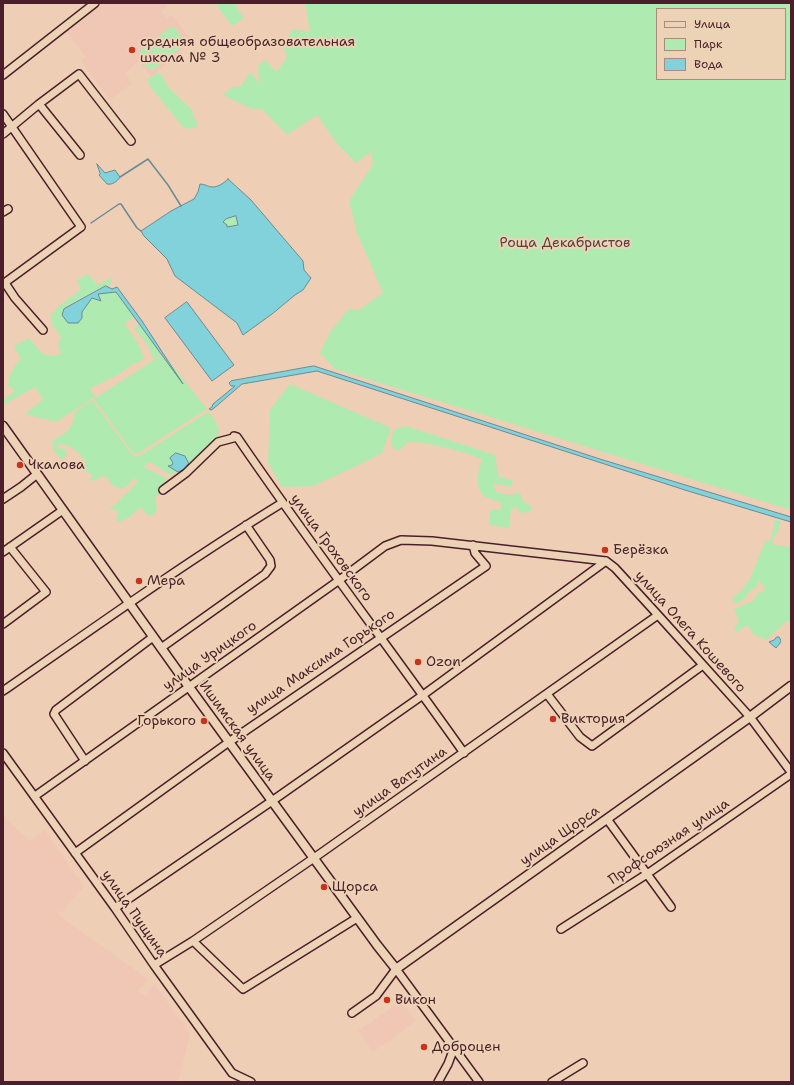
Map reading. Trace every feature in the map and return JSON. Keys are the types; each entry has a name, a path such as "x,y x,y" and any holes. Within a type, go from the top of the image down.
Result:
{"main road":[{"name":"Ишимская улица","path":"3,426 189,687 357,918 396,968"},
{"name":"улица Щорса","path":"396,968 789,689"}],"street":[{"path":"3,74 95,3"},
{"path":"3,134 39,104 79,74 131,141"},
{"path":"39,104 80,155"},
{"path":"3,114 81,227 4,284 43,330"},
{"name":"улица Гроховского","path":"164,490 186,473 218,442 235,437 464,753"},
{"path":"3,499 21,487 36,474"},
{"path":"3,690 246,525 282,503"},
{"path":"3,552 63,510"},
{"path":"161,648 265,574 271,566 270,560 246,525"},
{"name":"улица Урицкого","path":"35,796 338,581 384,546 400,540 473,545"},
{"path":"473,545 606,561"},
{"name":"улица Максима Горького","path":"75,853 229,742 486,566 474,553 473,545"},
{"path":"3,624 46,592 10,547"},
{"path":"115,908 272,801 423,695 606,561"},
{"name":"улица Олега Кошевого","path":"606,561 615,568 750,717 791,773"},
{"name":"улица Ватутина","path":"154,965 193,941 314,858 658,615"},
{"path":"85,761 54,714 56,710 153,637"},
{"path":"547,694 580,737 592,746 703,665"},
{"name":"улица Пущина","path":"3,753 232,1073 251,1082"},
{"name":"Профсоюзная улица","path":"561,929 647,874 791,773"},
{"path":"607,819 671,908"},
{"path":"193,941 244,989 357,918"},
{"name":"улица Щорса","path":"352,1014 376,996 396,968"},
{"name":"Ишимская улица","path":"396,968 479,1082"},
{"path":"438,1082 448,1064 454,1048"},
{"path":"552,1082 582,1062"}],"shaded area":[{"name":"средняя общеобразовательная школа № 3","path":"104,3 164,3 167,7 161,12 167,19 172,15 193,42 151,77 139,61 125,73 132,83 110,100 81,61 86,57 67,32"},
{"path":"3,816 30,841 45,830 84,887 65,907 66,910 62,912 62,910 58,914 148,979 138,991 146,996 154,984 190,1034 178,1082 3,1082"},
{"path":"401,1001 416,1021 373,1052 358,1031"}],"green space":[{"path":"215,3 233,3 244,18 232,26"},
{"name":"Роща Декабристов","path":"305,3 791,3 791,510 335,369 320,353 330,332 349,309 359,310 383,293 357,233 349,201 373,164 371,152 356,163 337,144 317,115 287,135 262,109 252,109 223,95 233,87 241,86 251,72 259,84 258,66 265,60 277,72 287,57 283,45 293,29 310,32"},
{"path":"172,27 175,28 184,40 184,45 154,69 148,69 139,57 140,51"},
{"path":"160,73 169,88 192,110 194,118 198,123 196,127 189,129 182,126 149,85 147,79"},
{"path":"236,216 239,225 227,227 223,222 226,219"},
{"path":"88,274 97,285 111,278 112,283 64,308 62,315 82,318 82,312 92,298 101,301 97,294 116,292 135,317 126,322 126,327 137,342 144,359 130,366 118,375 89,389 96,396 56,422 25,414 43,400 35,387 3,405 3,400 15,391 8,385 9,377 16,364 21,359 14,346 29,338 45,355 61,354 58,345 61,337 52,325 51,315 59,306 79,291 80,288 77,280"},
{"path":"140,324 161,354 153,359 148,345 134,328"},
{"path":"163,354 207,409 137,454 133,453 94,399 162,355 177,376"},
{"path":"290,384 391,428 382,453 313,486 282,487 268,463 270,410"},
{"path":"92,400 133,456 138,457 208,412 214,419 219,430 217,439 193,464 189,464 185,456 170,458 173,463 172,465 168,466 177,471 176,473 170,475 152,463 147,463 144,467 168,479 160,486 160,493 155,497 157,509 154,514 148,516 141,507 128,518 119,522 116,519 119,511 109,509 138,482 134,478 122,489 111,485 109,479 102,476 93,481 89,480 93,474 82,471 86,461 77,451 71,447 58,444 58,449 64,448 67,456 61,459 54,451 52,441 71,427 75,412"},
{"path":"406,426 495,455 498,476 513,481 511,487 493,483 496,492 509,495 521,493 522,500 532,507 530,512 520,513 516,507 511,509 509,528 490,525 490,510 500,510 502,503 483,496 480,491 478,486 478,474 482,459 466,453 415,442 408,442 401,449 396,450 391,445 393,431"},
{"path":"775,520 781,521 778,531 772,541 774,545 787,546 791,548 791,621 787,621 766,640 752,633 750,627 745,626 737,632 734,629 739,621 734,609 753,601 758,593 765,591 763,585 759,581 756,587 738,604 731,599 743,589 750,579 765,542 771,539"}],"water":[{"path":"97,164 105,173 115,170 120,177 114,183 107,184 99,175"},
{"path":"228,179 251,200 303,261 304,270 311,278 303,290 243,335 237,323 175,276 167,259 144,236 141,231 171,211 194,199 200,184 215,187","holes":["236,216 238,225 227,227 227,225 223,222 226,219"]},
{"path":"106,286 112,289 117,287 142,321 183,384 116,292 98,294 101,301 92,298 82,312 82,318 78,323 68,323 62,315 64,309"},
{"path":"187,302 234,365 212,381 165,318"},
{"path":"314,366 603,460 791,517 791,522 688,491 317,371 242,384 213,409 209,409 235,386 231,386 229,383 231,381"},
{"path":"176,453 185,456 189,464 187,465 187,468 178,472 168,466 172,465 173,463 170,458"},
{"path":"779,637 781,642 776,648 769,642"}],"waterway":[{"path":"120,177 148,159 168,185 181,206"},
{"path":"91,223 121,204 137,228 141,231"}],"place":[{"name":"средняя общеобразовательная школа № 3","path":"132,50"},
{"name":"Чкалова","path":"20,465"},
{"name":"Берёзка","path":"605,550"},
{"name":"Мера","path":"139,581"},
{"name":"Ozon","path":"418,662"},
{"name":"Виктория","path":"553,719"},
{"name":"Горького","path":"204,721"},
{"name":"Щорса","path":"324,887"},
{"name":"Викон","path":"387,1000"},
{"name":"Доброцен","path":"424,1047"}]}
